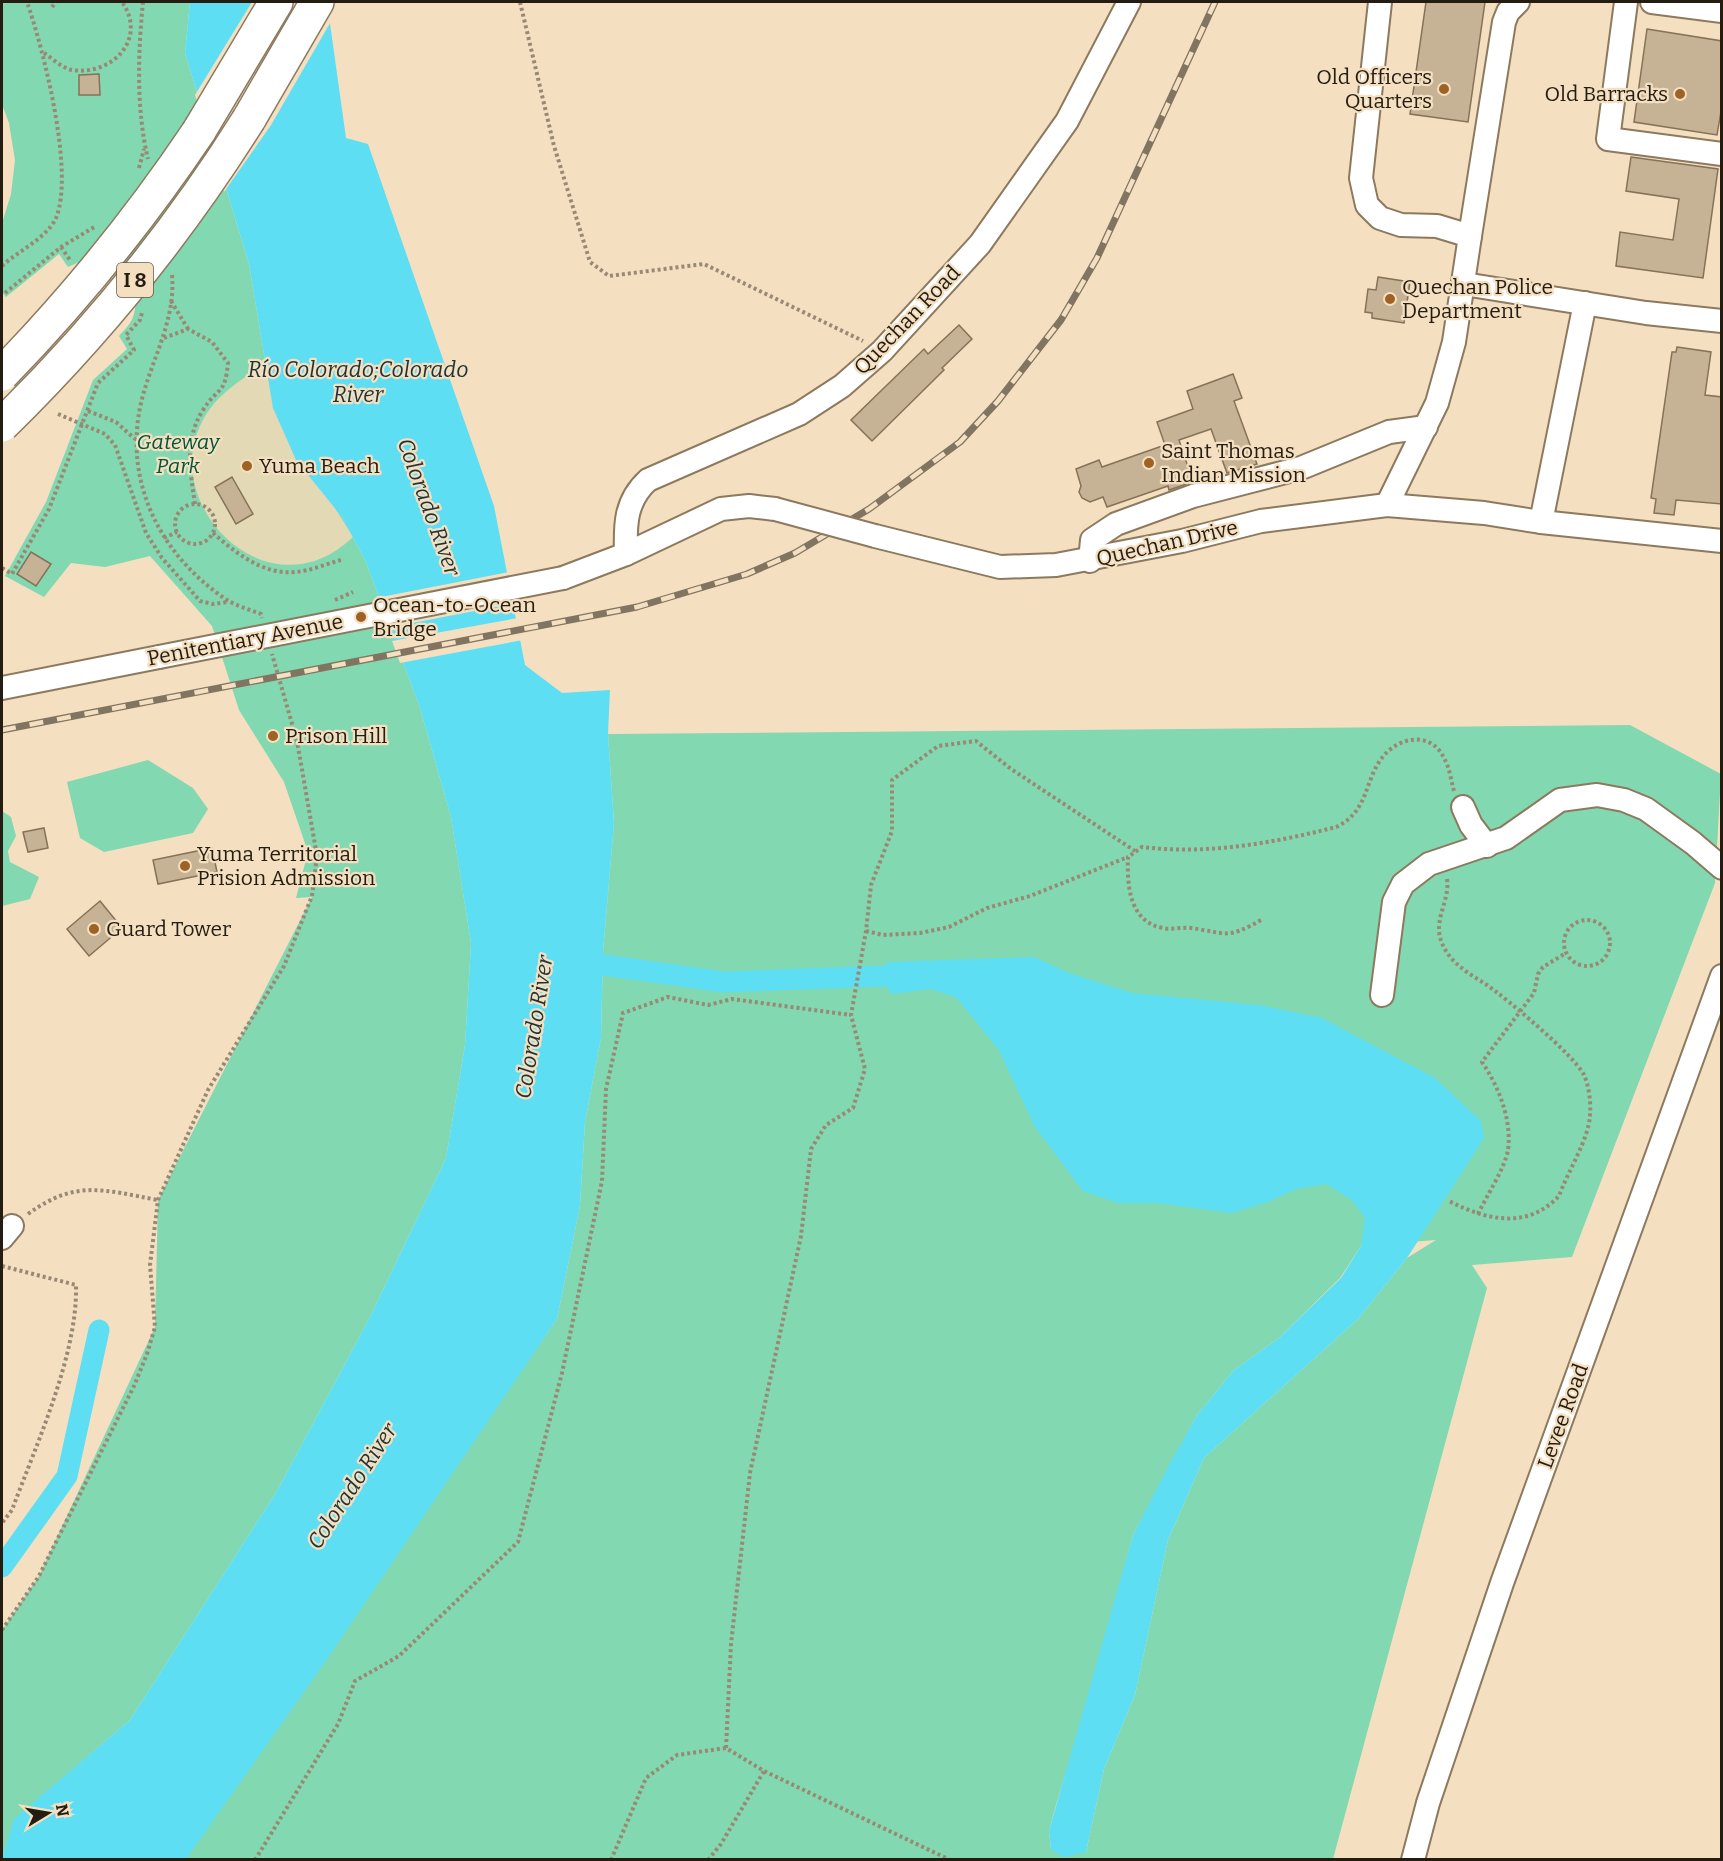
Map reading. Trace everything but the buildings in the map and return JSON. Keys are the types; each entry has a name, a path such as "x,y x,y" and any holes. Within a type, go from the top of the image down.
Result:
{"highway":[{"name":"I 8","path":"2,374 94,274 150,202 223,94 276,2"},
{"name":"I 8","path":"2,425 74,350 177,226 226,155 291,50 317,2"}],"street":[{"name":"Quechan Road","path":"626,554 628,509 635,495 648,480 799,414 842,386 882,351 980,244 1067,121 1129,2"},
{"path":"1380,2 1361,178 1367,205 1380,218 1401,225 1437,226 1470,236"},
{"path":"1388,505 1437,404 1454,342 1504,22 1508,12 1518,2"},
{"path":"1620,2 1608,139 1722,154"},
{"path":"1652,2 1722,11"},
{"path":"1464,284 1722,321"},
{"path":"1541,522 1585,303"},
{"path":"1090,561 1092,540 1116,524 1192,496 1301,468 1389,432 1426,427"},
{"name":"Quechan Drive","path":"626,554 721,509 748,506 775,509 1000,567 1090,561 1261,521 1388,505 1484,513 1541,522 1722,541"},
{"name":"Penitentiary Avenue","path":"2,688 563,578 626,554"},
{"path":"1382,995 1394,902 1403,884 1429,864 1506,838 1560,800 1597,795 1624,800 1646,809 1676,829 1722,868"},
{"path":"1463,807 1471,825 1487,846"},
{"name":"Levee Road","path":"1413,1860 1428,1803 1502,1583 1722,976"}],"path":[{"path":"2,266 18,251 43,236 56,218 61,186 50,75 27,2"},
{"path":"52,7 56,2"},
{"path":"44,52 70,70 102,66 125,51 130,28 122,2"},
{"path":"143,2 140,100 150,170"},
{"path":"520,2 554,146 590,262 609,276 704,264 882,351"},
{"path":"130,28 141,30"},
{"path":"139,171 145,147"},
{"path":"5,293 61,247 97,225"},
{"path":"61,247 70,260 78,256"},
{"path":"172,272 171,300 164,338 141,402 135,439 140,482 153,519 171,550 199,578 229,601 261,614 264,626"},
{"path":"171,300 188,328 212,342 228,363 226,384 203,409 192,434 188,459 195,504"},
{"path":"2,568 12,574 49,509 98,383 135,350 126,335 140,320 145,302"},
{"path":"164,338 188,328"},
{"path":"88,411 116,422 135,439"},
{"path":"58,414 84,423 105,434 115,445 142,522 162,558 200,601 213,604 229,601"},
{"path":"195,504 207,508 212,514 215,526 213,533 198,544 185,542 177,532 178,513 188,505 195,504"},
{"path":"164,538 177,532"},
{"path":"213,533 233,550 258,566 295,572 341,560"},
{"path":"2,1630 39,1576 147,1354 154,1326 150,1264 158,1200 208,1090 284,966 312,896 317,856 297,741 271,649"},
{"path":"726,1748 731,1644 750,1473 801,1236 811,1149 825,1125 853,1108 865,1069 851,1015 866,931 871,885 891,831 892,780 938,746 976,741 1011,770 1135,851"},
{"path":"866,931 883,935 920,933 949,927 987,908 1030,896 1128,857"},
{"path":"1580,921 1595,921 1607,931 1610,946 1608,953 1598,964 1583,966 1570,959 1566,953 1564,938 1572,924 1580,921"},
{"path":"1478,1214 1508,1152 1508,1126 1503,1107 1494,1079 1482,1062 1534,993 1538,974 1543,968 1566,953"},
{"path":"255,1860 338,1724 355,1681 399,1656 518,1542 562,1373 602,1181 606,1089 623,1013 668,997 708,1005 732,999 851,1015"},
{"path":"7,1232 49,1198 72,1190 104,1190 158,1200"},
{"path":"2,1266 76,1285 76,1300 60,1381 12,1510 2,1523"},
{"path":"611,1860 646,1778 677,1755 726,1748 764,1771 950,1860"},
{"path":"708,1860 721,1844 764,1771"}],"green space":[{"name":"Gateway Park","path":"2,2 190,2 185,53 249,264 273,408 342,517 366,562 420,708 451,817 471,943 465,1045 446,1158 371,1315 277,1491 130,1720 15,1819 2,1860 2,1630 39,1576 155,1327 158,1200 312,897 296,898 308,852 284,782 239,710 212,626 150,556 105,567 71,563 44,597 5,576 46,502 93,380 127,349 119,336 132,320 135,296 122,270 97,254 68,267 59,254 6,297 2,292 2,223 11,194 15,160 9,123 2,104"},
{"path":"1630,725 1721,774 1715,883 1572,1257 1472,1265 1487,1288 1333,1859 185,1860 557,1319 580,1206 585,1122 601,1038 603,952 614,823 608,734","holes":["1436,1240 1407,1258 1358,1319 1204,1458 1168,1540 1135,1695 1104,1769 1086,1852 1051,1850 1049,1831 1092,1687 1133,1535 1197,1415 1234,1370 1279,1338 1340,1278 1361,1246"]},
{"path":"148,760 193,788 208,809 193,833 104,852 80,838 67,782"},
{"path":"2,811 11,817 16,836 8,851 10,862 39,877 30,899 2,906"}],"sand":[{"name":"Yuma Beach","path":"266,362 273,408 353,537 319,559 284,565 252,556 224,536 204,508 193,475 195,440 212,406 230,388"}],"water":[{"name":"Río Colorado;Colorado River","path":"190,2 327,2 346,138 368,144 494,506 525,665 562,693 610,690 608,734 614,823 603,952 601,1038 585,1122 580,1206 557,1319 323,1665 186,1859 2,1860 14,1819 130,1720 277,1491 371,1315 446,1158 465,1045 471,943 451,817 420,708 366,562 342,517 296,460 273,408 249,264 185,53"},
{"path":"1034,957 1069,973 1132,993 1259,1005 1322,1018 1435,1078 1481,1121 1484,1138 1407,1258 1358,1319 1204,1458 1168,1540 1135,1695 1104,1769 1086,1852 1064,1857 1051,1850 1049,1831 1133,1535 1197,1415 1234,1370 1279,1338 1341,1278 1361,1246 1365,1218 1352,1200 1326,1184 1296,1189 1268,1202 1232,1213 1158,1203 1118,1203 1083,1191 1035,1127 999,1050 956,997 930,989 892,994 879,975 888,962"}],"pier":[{"path":"252,2 330,2 333,18 271,125 224,192 195,95"},
{"path":"509,572 515,603 387,628 376,598"},
{"path":"518,618 523,640 400,663 392,641"}],"waterway":[{"path":"576,961 724,982 909,975"},
{"path":"2,1567 67,1476 99,1330"}],"railway":[{"path":"2,730 637,607 747,574 795,553 869,509 960,442 998,401 1061,320 1097,258 1215,2"}],"place":[{"name":"Old Officers Quarters","path":"1444,89"},
{"name":"Old Barracks","path":"1680,94"},
{"name":"Quechan Police Department","path":"1390,299"},
{"name":"Saint Thomas Indian Mission","path":"1149,463"},
{"name":"Yuma Beach","path":"247,466"},
{"name":"Ocean-to-Ocean Bridge","path":"361,617"},
{"name":"Prison Hill","path":"273,736"},
{"name":"Yuma Territorial Prision Admission","path":"185,866"},
{"name":"Guard Tower","path":"94,929"}],"water label":[{"name":"Colorado River","path":"429,507"},
{"name":"Colorado River","path":"534,1027"},
{"name":"Colorado River","path":"352,1486"}]}
